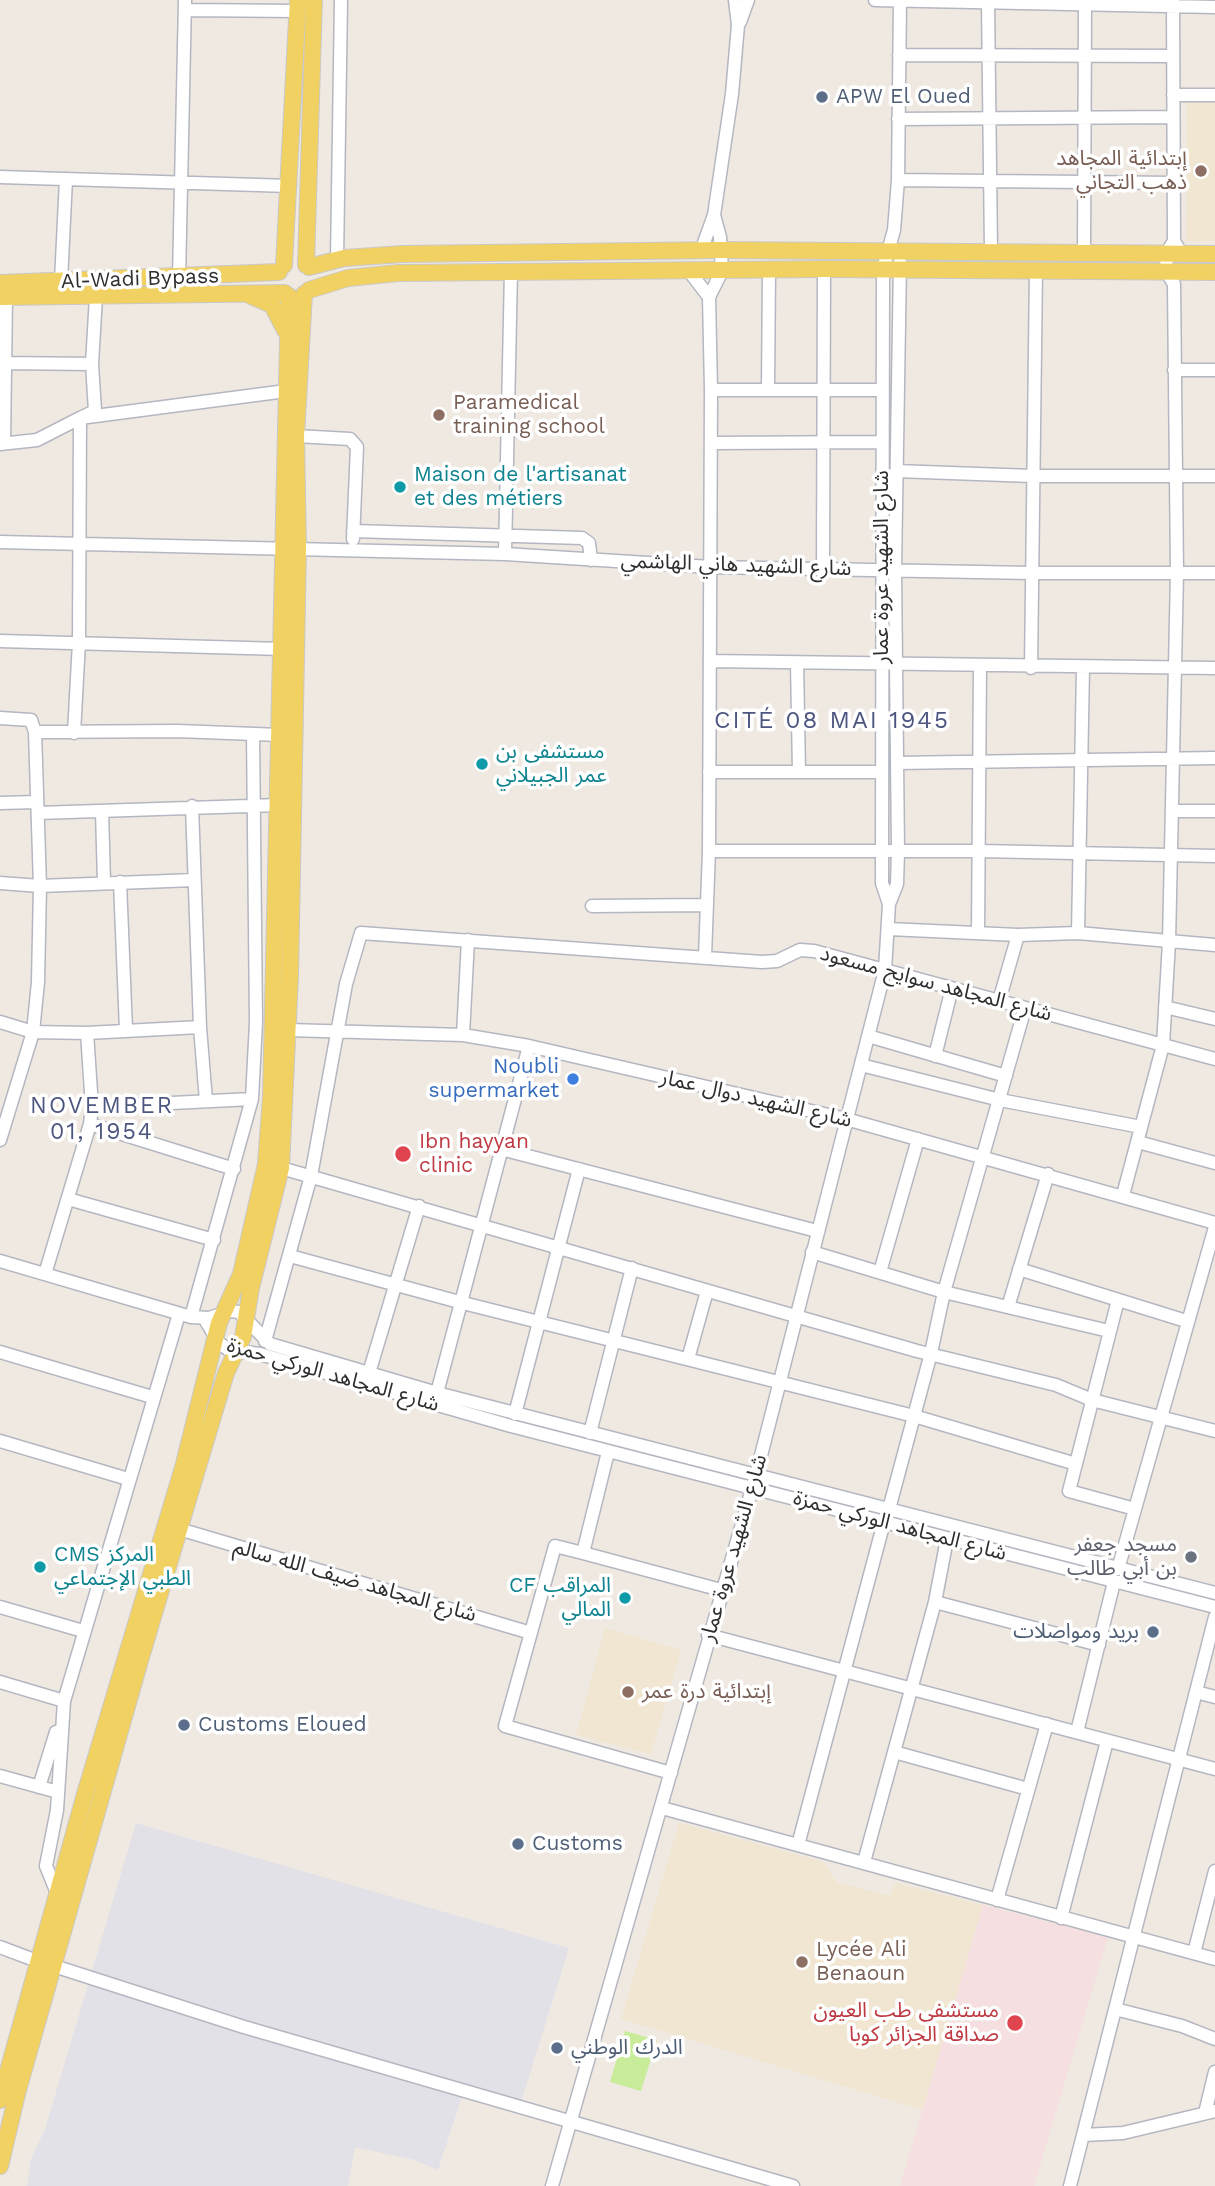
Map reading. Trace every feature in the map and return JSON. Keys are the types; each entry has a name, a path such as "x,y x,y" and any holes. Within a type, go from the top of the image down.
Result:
{"main road":[{"path":"291,548 287,335 297,293 313,276 308,266 314,0"},
{"path":"297,293 278,284 290,186 298,6"},
{"path":"281,269 293,261 308,266 372,255 721,250 1084,252 1174,249 1215,254"},
{"name":"Al-Wadi Bypass","path":"2,292 61,281 178,278 281,269"},
{"name":"Al-Wadi Bypass","path":"2,292 96,296 297,293 372,275 512,271 891,269 1173,275 1215,272"},
{"path":"0,2166 98,1804 226,1373 238,1350 281,1168 288,1030 290,589 296,436 297,293"},
{"path":"246,294 272,304 287,335"},
{"path":"0,2100 4,2070 184,1464 222,1314 241,1274 266,1164 271,1096 282,649 290,589"}],"street":[{"path":"337,260 341,0"},
{"path":"701,251 714,215 732,94 738,25 735,0"},
{"path":"738,25 748,0"},
{"path":"875,0 1085,5 1173,3 1215,7"},
{"name":"شارع الشهيد عروة عمار","path":"552,2186 754,1481 885,970 889,904 882,883 882,772 889,664 889,570 881,442 882,390 898,180 900,1"},
{"path":"988,2 990,251"},
{"path":"1123,1195 1163,1045 1169,942 1177,668 1173,3"},
{"path":"178,278 185,5 298,6"},
{"path":"1084,252 1085,5"},
{"path":"899,55 1173,56"},
{"path":"1173,95 1215,95"},
{"path":"898,119 1173,117"},
{"path":"0,177 290,186"},
{"path":"61,281 66,179"},
{"path":"898,180 1174,183"},
{"path":"705,956 709,851 713,443 709,297 722,271 714,215"},
{"path":"823,569 824,269"},
{"name":"شارع الشهيد عروة عمار","path":"889,570 896,471 891,269"},
{"path":"768,390 769,270"},
{"path":"1031,668 1036,270"},
{"path":"505,554 512,271"},
{"path":"689,271 709,297"},
{"path":"2,292 5,363 2,444 37,439 95,411 92,364 96,296"},
{"path":"5,363 92,364"},
{"path":"1174,370 1215,370"},
{"path":"711,390 882,390"},
{"path":"80,418 286,391"},
{"path":"74,733 79,642 80,418"},
{"path":"296,436 351,439 357,447 353,550"},
{"path":"713,443 824,445 881,442"},
{"path":"896,471 1032,476 1215,476"},
{"path":"353,531 582,538 589,543 592,560"},
{"name":"شارع الشهيد هاني الهاشمي","path":"0,542 78,546 505,554 711,567 1031,573 1215,573"},
{"path":"0,641 282,649"},
{"path":"709,661 1031,668 1215,668"},
{"path":"797,662 799,772"},
{"name":"شارع الشهيد عروة عمار","path":"889,664 897,763 898,852 897,884 889,904"},
{"path":"978,933 980,666"},
{"path":"1078,933 1083,668"},
{"path":"0,718 31,720 35,732 40,886 38,982 33,1031 0,1140"},
{"path":"35,732 140,730 280,735"},
{"path":"39,1787 152,1397 191,1316 252,1099 256,1022 253,734"},
{"path":"897,763 981,764 1215,758"},
{"path":"709,772 882,772"},
{"path":"0,803 102,811 278,805"},
{"path":"192,806 200,1027 206,1101"},
{"path":"102,811 104,882"},
{"path":"1172,811 1215,811"},
{"path":"709,851 980,851 1215,856"},
{"path":"0,883 40,886 194,880"},
{"path":"120,882 126,1030"},
{"path":"592,906 707,905"},
{"path":"889,929 1018,935 1078,933 1215,945"},
{"name":"شارع المجاهد سوايح مسعود","path":"339,1030 346,984 361,933 762,962 777,961 806,950 1215,1059"},
{"path":"999,1000 1018,935"},
{"path":"463,1035 468,940"},
{"path":"935,1056 952,988"},
{"path":"1165,1007 1215,1020"},
{"path":"889,1510 932,1353 944,1292 1025,1008"},
{"path":"0,1022 33,1031 87,1033 200,1027"},
{"name":"شارع الشهيد دوال عمار","path":"288,1030 463,1035 528,1046 846,1119 1123,1195 1215,1225"},
{"path":"265,1341 311,1176 339,1030"},
{"path":"45,1274 90,1124 92,1107 87,1033"},
{"path":"868,1036 1006,1076"},
{"path":"437,1393 463,1303 528,1046"},
{"path":"860,1065 1000,1100 1141,1127"},
{"path":"0,1096 13,1100"},
{"path":"92,1107 252,1099"},
{"path":"90,1124 234,1169"},
{"path":"880,1272 918,1139"},
{"path":"1138,1142 1215,1163"},
{"path":"501,1149 817,1231"},
{"path":"281,1168 560,1246 795,1317 1056,1385 1092,1400 1160,1419 1215,1431"},
{"path":"515,1414 579,1169"},
{"path":"1008,1307 1048,1174"},
{"path":"68,1199 214,1240"},
{"path":"369,1373 419,1206"},
{"path":"1118,1569 1215,1225"},
{"path":"812,1252 944,1292 1109,1331"},
{"path":"290,1256 463,1303 914,1416 1076,1464"},
{"path":"0,1261 191,1316"},
{"path":"590,1433 632,1268"},
{"path":"1019,1269 1186,1321"},
{"path":"688,1359 707,1290"},
{"path":"1118,1300 1069,1491 1135,1510"},
{"name":"شارع المجاهد الوركي حمزة","path":"191,1316 235,1311 246,1317 265,1341 369,1373 590,1433 884,1522 1215,1607"},
{"name":"شارع المجاهد الوركي حمزة","path":"191,1316 225,1349 238,1350 608,1452 889,1510 1215,1593"},
{"path":"0,1352 152,1397"},
{"path":"0,1441 128,1479"},
{"path":"583,1553 608,1452"},
{"path":"798,1844 884,1522"},
{"name":"شارع المجاهد ضيف الله سالم","path":"180,1530 531,1633"},
{"path":"864,1862 935,1602 947,1538"},
{"path":"671,1773 505,1726 555,1546 721,1590"},
{"path":"1077,1732 1114,1582"},
{"path":"935,1602 1098,1645"},
{"path":"0,1607 83,1631"},
{"path":"1070,2186 1215,1617"},
{"path":"708,1634 1215,1769"},
{"path":"0,1682 63,1706"},
{"path":"1196,1692 1215,1697"},
{"path":"57,1893 46,1866 55,1825 63,1706"},
{"path":"997,1900 1047,1724"},
{"path":"1061,1917 1107,1741"},
{"path":"894,1752 1028,1789"},
{"path":"0,1776 58,1792"},
{"path":"662,1808 1215,1959"},
{"path":"1194,1953 1215,1871"},
{"path":"0,1947 37,1961"},
{"path":"54,1966 244,2027 793,2186"},
{"path":"1115,2009 1182,2026 1215,2039"},
{"path":"1083,2134 1123,2133 1210,2112 1215,2073"}],"shaded area":[{"name":"إبتدائية المجاهد ذهب التجاني","path":"1187,102 1215,102 1215,241 1186,241"},
{"name":"إبتدائية درة عمر","path":"605,1628 681,1650 651,1754 576,1735"},
{"path":"136,1823 569,1948 518,2112 463,2094 438,2170 414,2160 355,2147 348,2186 27,2186 31,2159 45,2129"},
{"name":"Lycée Ali Benaoun","path":"679,1823 824,1862 836,1882 890,1896 895,1883 983,1905 923,2110 621,2019"},
{"name":"مستشفى طب العيون صداقة الجزائر كوبا","path":"983,1905 1108,1937 1034,2186 900,2186"}],"green space":[{"path":"625,2031 657,2040 641,2091 610,2082"}],"place":[{"name":"APW El Oued","path":"822,97"},
{"name":"إبتدائية المجاهد ذهب التجاني","path":"1201,171"},
{"name":"Paramedical training school","path":"439,415"},
{"name":"Maison de l'artisanat et des métiers","path":"400,487"},
{"name":"مستشفى بن عمر الجبيلاني","path":"482,764"},
{"name":"Noubli supermarket","path":"573,1079"},
{"name":"Ibn hayyan clinic","path":"403,1154"},
{"name":"مسجد جعفر بن أبي طالب","path":"1191,1557"},
{"name":"CMS المركز الطبي الإجتماعي","path":"40,1567"},
{"name":"CF المراقب المالي","path":"625,1598"},
{"name":"بريد ومواصلات","path":"1153,1632"},
{"name":"إبتدائية درة عمر","path":"628,1692"},
{"name":"Customs Eloued","path":"184,1725"},
{"name":"Customs","path":"518,1844"},
{"name":"Lycée Ali Benaoun","path":"802,1962"},
{"name":"مستشفى طب العيون صداقة الجزائر كوبا","path":"1015,2023"},
{"name":"الدرك الوطني","path":"557,2048"}],"district":[{"name":"CITÉ 08 MAI 1945","path":"832,721"},
{"name":"NOVEMBER 01, 1954","path":"102,1119"}]}
